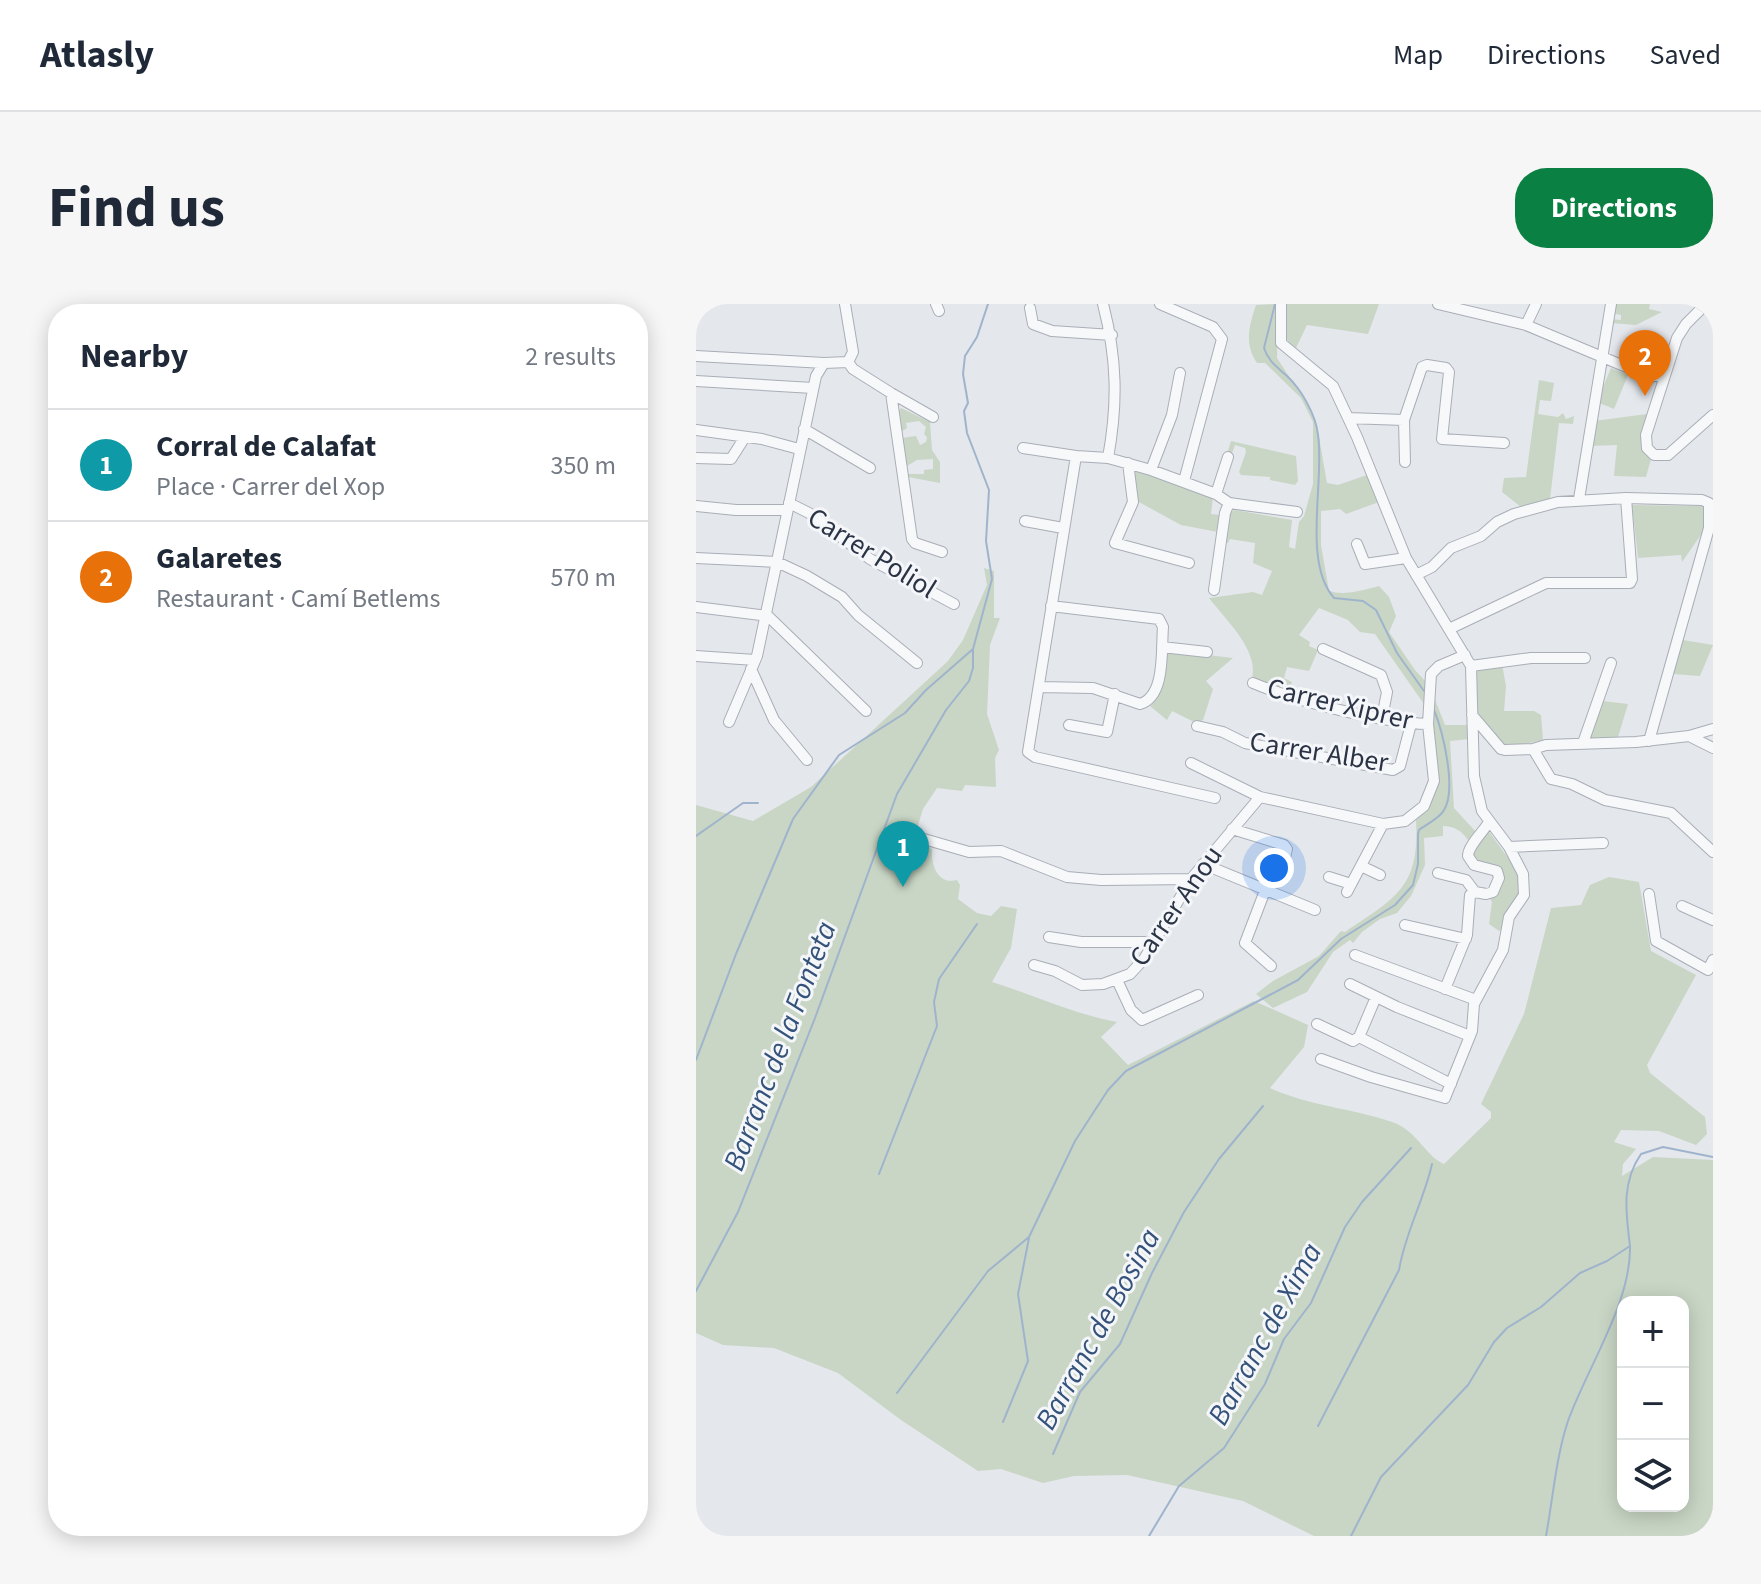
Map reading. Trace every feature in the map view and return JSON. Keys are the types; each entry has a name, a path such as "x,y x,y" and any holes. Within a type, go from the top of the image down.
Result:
{"street":[{"path":"845,304 853,352 848,362"},
{"path":"1103,304 1112,335 1115,404 1108,458"},
{"path":"1160,304 1213,327 1222,339 1184,481"},
{"path":"1281,304 1281,343 1330,382 1406,558 1471,666 1474,776 1481,807 1509,847 1523,874 1524,895 1509,917 1503,950 1476,1000 1470,1036 1443,1099 1321,1059"},
{"path":"1438,304 1526,325 1651,377 1664,374"},
{"path":"1526,325 1536,304"},
{"path":"1579,499 1611,304"},
{"path":"1706,304 1683,328 1664,374 1646,440 1647,448 1654,455 1668,455 1713,415"},
{"path":"1030,308 1032,322 1041,329 1112,335"},
{"path":"696,356 848,362"},
{"path":"848,362 853,369 933,417"},
{"path":"729,722 753,665 813,388 824,363"},
{"path":"1405,462 1404,420 1422,367 1427,365 1446,368 1449,372 1442,439 1504,443"},
{"path":"1151,470 1172,415 1180,373"},
{"path":"1643,374 1660,389"},
{"path":"696,381 813,388"},
{"path":"891,393 912,539 915,543 942,552"},
{"path":"1348,418 1404,420"},
{"path":"804,429 870,468"},
{"path":"696,430 799,449"},
{"path":"696,458 731,459 745,437"},
{"path":"1023,448 1108,458 1184,481 1229,503 1297,512"},
{"path":"1076,456 1029,745 1030,755 1215,798"},
{"path":"1216,494 1228,457"},
{"path":"1128,463 1133,502 1115,543 1189,563"},
{"path":"1449,629 1546,583 1627,584 1632,579 1626,498"},
{"path":"1416,575 1432,567 1451,548 1481,536 1497,522 1551,503 1626,498 1706,501 1710,507 1709,528 1649,741"},
{"path":"1214,590 1229,503"},
{"path":"696,506 736,510 788,507"},
{"name":"Carrer Poliol","path":"788,507 809,513 870,559 954,604"},
{"path":"1025,521 1063,528"},
{"path":"1357,544 1365,564 1406,558"},
{"path":"696,558 777,562 842,597 858,615 917,663"},
{"path":"1039,687 1079,686 1115,694 1140,704 1150,700 1157,686 1163,624 1155,618 1051,606"},
{"path":"696,607 764,614 866,711"},
{"path":"1162,647 1207,652"},
{"path":"1323,649 1381,675 1387,692 1382,718"},
{"path":"1191,763 1260,797 1383,824 1405,821 1424,806 1431,794 1435,774 1428,724 1431,674 1439,666 1465,655"},
{"path":"696,656 753,665"},
{"path":"1471,666 1531,658 1585,658"},
{"path":"1583,743 1611,663"},
{"path":"753,665 774,720 807,760"},
{"name":"Carrer Xiprer","path":"1253,683 1333,707 1411,724 1428,724"},
{"path":"1069,725 1107,732 1115,694"},
{"path":"1472,715 1501,749 1649,741 1689,736 1713,729"},
{"name":"Carrer Alber","path":"1197,726 1223,732 1245,743 1393,770 1400,766 1411,724"},
{"path":"1689,736 1713,748"},
{"path":"1533,749 1551,779 1572,784 1605,800 1671,813 1713,852"},
{"name":"Carrer Anou","path":"1034,965 1082,985 1117,980 1138,967 1191,879 1260,797"},
{"path":"1445,989 1466,939 1470,895 1493,892 1499,878 1497,871 1474,865 1468,856 1469,849 1489,822"},
{"path":"1329,877 1349,888 1383,824"},
{"name":"Carrer Anou","path":"1232,829 1284,845 1287,849 1283,866"},
{"path":"917,837 969,852 1001,851 1067,877 1101,880 1191,879"},
{"path":"1509,847 1603,843"},
{"path":"1203,864 1315,910"},
{"path":"1361,866 1380,875"},
{"path":"1438,873 1466,880 1475,892"},
{"path":"1266,888 1245,943 1271,966"},
{"path":"1649,894 1656,941 1708,970 1713,960"},
{"path":"1682,906 1713,920"},
{"path":"1405,925 1466,939"},
{"path":"1049,937 1081,942 1154,942"},
{"path":"1355,955 1476,1000"},
{"name":"Carrer Anou","path":"1117,980 1131,1010 1142,1020 1198,995"},
{"path":"1350,984 1470,1036"},
{"path":"1317,1024 1353,1041 1359,1037 1376,997"},
{"path":"1359,1037 1451,1084"}],"green space":[{"path":"1278,304 1277,358 1307,404 1317,426 1327,483 1338,485 1367,475 1379,502 1346,514 1340,509 1321,511 1321,545 1329,591 1347,593 1379,586 1389,597 1396,616 1389,632 1426,682 1424,704 1375,634 1360,632 1348,620 1319,608 1299,635 1310,642 1309,646 1318,650 1309,671 1287,667 1284,678 1292,682 1290,690 1265,685 1252,678 1253,667 1246,646 1209,598 1253,592 1262,595 1272,571 1253,563 1255,543 1230,539 1228,543 1224,542 1229,513 1235,510 1292,520 1289,547 1295,549 1299,522 1304,516 1313,484 1313,422 1301,398 1265,363 1257,363 1250,349 1250,328 1256,305"},
{"path":"1284,304 1379,304 1368,334 1307,325 1296,348 1286,339"},
{"path":"1614,304 1650,304 1649,309 1662,312 1636,325 1611,323 1611,319 1621,320 1621,315 1612,313"},
{"path":"1611,368 1628,375 1614,409 1597,402"},
{"path":"1539,380 1554,383 1551,401 1540,400 1538,414 1558,417 1563,413 1566,419 1574,416 1573,424 1559,423 1550,499 1521,507 1502,492 1504,478 1526,477"},
{"path":"901,408 930,422 932,450 940,462 940,483 908,477 908,474 924,474 924,470 933,469 933,459 917,460 907,466 902,438 916,436 920,445 926,442 926,427 919,421 906,423 907,428 901,432"},
{"path":"1647,414 1644,451 1651,459 1646,477 1614,476 1617,445 1590,446 1594,421"},
{"path":"1231,441 1296,456 1298,481 1295,485 1270,480 1270,477 1241,475 1239,472 1245,448 1235,445 1231,456 1227,454"},
{"path":"1133,467 1213,497 1211,514 1221,515 1218,532 1181,525 1137,501"},
{"path":"1632,505 1703,506 1705,529 1682,562 1681,555 1638,558"},
{"path":"984,568 994,571 994,618 1000,618 990,645 987,714 999,750 995,758 996,787 965,785 962,791 937,788 923,809 913,841 932,849 937,872 950,881 957,880 960,885 958,899 977,913 991,916 1001,906 1017,909 1011,948 992,982 1117,1022 1101,1037 1128,1065 1254,1001 1308,1025 1304,1047 1270,1088 1300,1099 1392,1122 1408,1131 1444,1164 1491,1118 1491,1112 1481,1104 1524,1014 1551,908 1581,905 1590,885 1609,877 1639,882 1651,951 1696,975 1647,1065 1650,1073 1705,1117 1707,1134 1696,1145 1659,1131 1621,1130 1614,1142 1636,1149 1623,1164 1622,1176 1653,1157 1713,1160 1713,1536 1314,1536 1243,1501 1127,1475 1074,1476 1043,1483 1001,1469 978,1471 838,1373 774,1348 723,1345 696,1333 696,805 753,821 811,787 948,661 963,640 987,585"},
{"path":"1683,640 1713,645 1700,676 1673,674"},
{"path":"1164,650 1233,658 1206,681 1213,689 1203,720 1196,723 1172,711 1167,720 1150,706 1161,688"},
{"path":"1502,664 1506,686 1504,711 1534,711 1541,715 1543,740 1503,746 1477,714 1474,669"},
{"path":"1432,692 1445,725 1468,725 1469,739 1450,741 1454,808 1476,832 1468,840 1457,830 1443,826 1443,836 1424,838 1425,865 1411,896 1397,913 1380,919 1353,943 1350,940 1333,952 1307,992 1273,1008 1256,994 1319,956 1341,931 1345,932 1391,899 1409,876 1414,861 1416,820 1426,809 1435,787"},
{"path":"1602,701 1628,704 1618,737 1589,736"},
{"path":"1487,829 1519,873 1521,893 1504,928 1499,931 1489,924 1492,902 1489,897 1502,879 1474,860 1471,850"}],"waterway":[{"name":"Barranc de la Fonteta","path":"696,1291 738,1212 815,1018 897,794 946,710 969,681 973,668 973,649 992,579 986,541 989,490 967,433 964,411 968,403 963,374 965,356 977,337 988,304"},
{"path":"1275,304 1264,348 1270,360 1302,395 1317,427 1317,542 1324,583 1334,598 1363,601 1376,610 1397,653 1424,691"},
{"path":"696,1060 736,954 793,819 839,755 905,713 973,649"},
{"path":"897,1393 988,1271 1029,1237 1075,1141 1108,1090 1126,1071 1298,980 1341,939 1395,905 1413,885 1418,864 1419,830 1442,813 1448,801 1449,775 1445,746 1434,710"},
{"path":"696,836 743,803 758,803"},
{"path":"879,1174 937,1026 934,1002 939,979 977,924"},
{"name":"Barranc de Bosina","path":"1053,1454 1080,1392 1120,1344 1184,1212 1219,1159 1263,1106"},
{"path":"1351,1536 1381,1477 1468,1385 1494,1342 1507,1328 1541,1307 1580,1273 1630,1246 1626,1210 1628,1187 1641,1154 1663,1147 1713,1157"},
{"name":"Barranc de Xima","path":"1149,1536 1179,1486 1224,1448 1265,1384 1284,1339 1311,1303 1345,1227 1362,1202 1411,1148"},
{"path":"1318,1426 1399,1270 1432,1164"},
{"path":"1003,1422 1028,1361 1018,1294 1029,1238"},
{"path":"1546,1536 1568,1421 1616,1313 1628,1268 1630,1247"}],"place":[{"name":"Galaretes","path":"1645,396"},
{"name":"Corral de Calafat","path":"903,887"}]}
